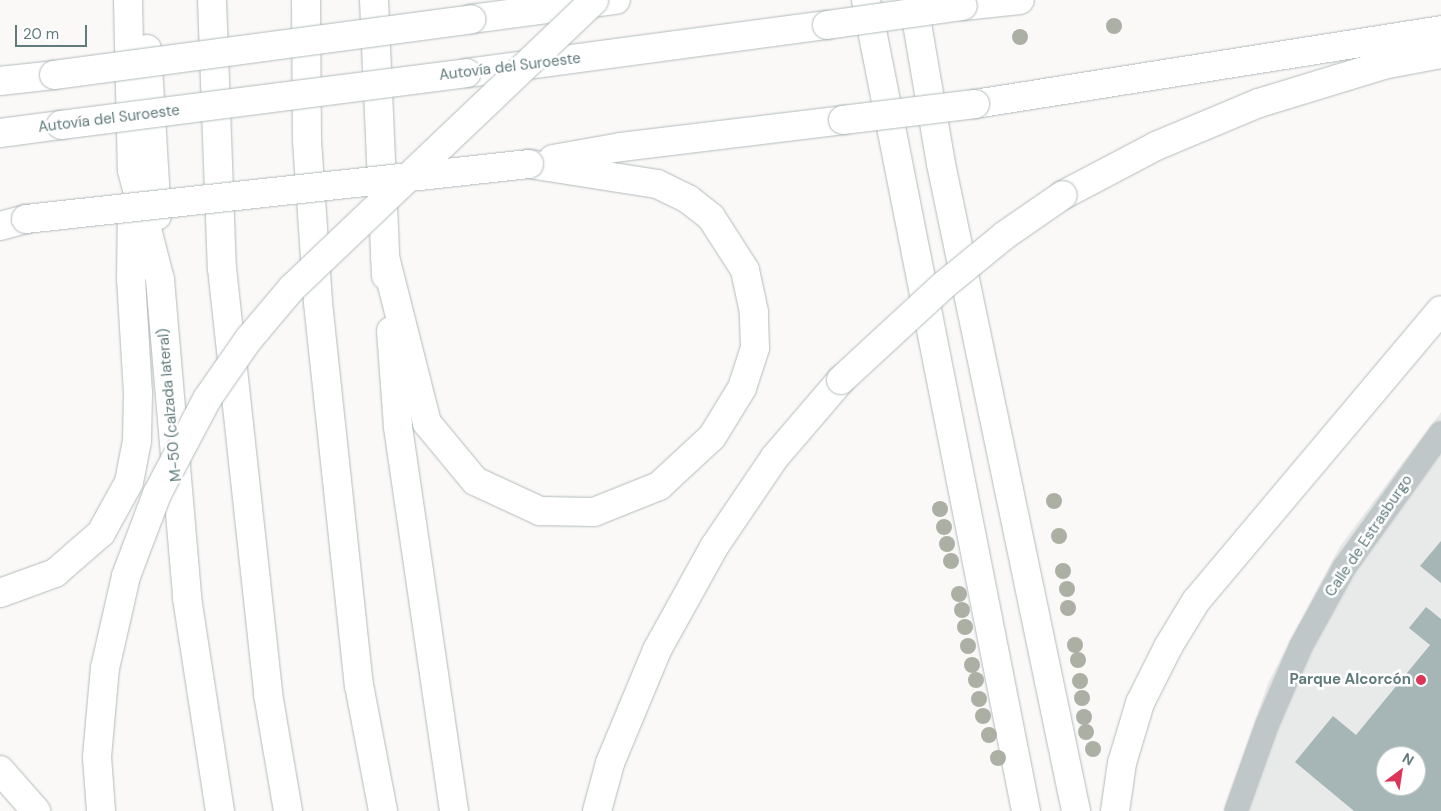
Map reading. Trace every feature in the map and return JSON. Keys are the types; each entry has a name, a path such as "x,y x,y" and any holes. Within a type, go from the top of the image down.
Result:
{"highway":[{"name":"M-50 (calzada lateral)","path":"128,0 132,170 160,280 187,598 220,811"},
{"path":"146,0 160,280"},
{"path":"212,0 222,268 268,694 288,811"},
{"path":"306,0 307,140 318,303 360,686 383,811"},
{"path":"374,0 385,257 398,427 454,811"},
{"path":"101,811 97,757 105,668 126,576 157,494 207,399 248,340 292,288 594,0"},
{"path":"0,81 616,0"},
{"path":"866,0 1026,811"},
{"path":"913,0 941,164 1076,811"},
{"name":"Autovía del Suroeste","path":"0,133 1020,0"},
{"path":"0,226 13,220 529,164 621,147 975,104 1441,30"},
{"path":"597,811 610,763 658,650 714,547 774,457 841,380 944,285 1005,235 1063,195 1156,146 1259,104 1383,65 1441,54"},
{"path":"385,257 427,423 475,481 540,511 594,512 659,486 712,437 742,388 755,348 754,312 745,270 711,217 688,199 657,184 529,164"},
{"path":"0,593 55,573 101,533 129,482 137,440 138,393 131,278 132,170"},
{"path":"1115,811 1122,763 1140,703 1168,647 1196,601 1441,310"},
{"path":"0,770 36,811"}],"street":[{"name":"Calle de Estrasburgo","path":"1236,811 1266,725 1300,646 1344,568 1441,433"}],"shaded area":[{"path":"1441,412 1441,811 1224,811 1268,683 1340,546"}],"building":[{"path":"1441,541 1441,583 1420,566"},
{"name":"Parque Alcorcón","path":"1426,607 1441,619 1441,811 1354,811 1295,762 1333,716 1356,735 1430,645 1409,628"}],"place":[{"name":"Parque Alcorcón","path":"1421,680"}]}
